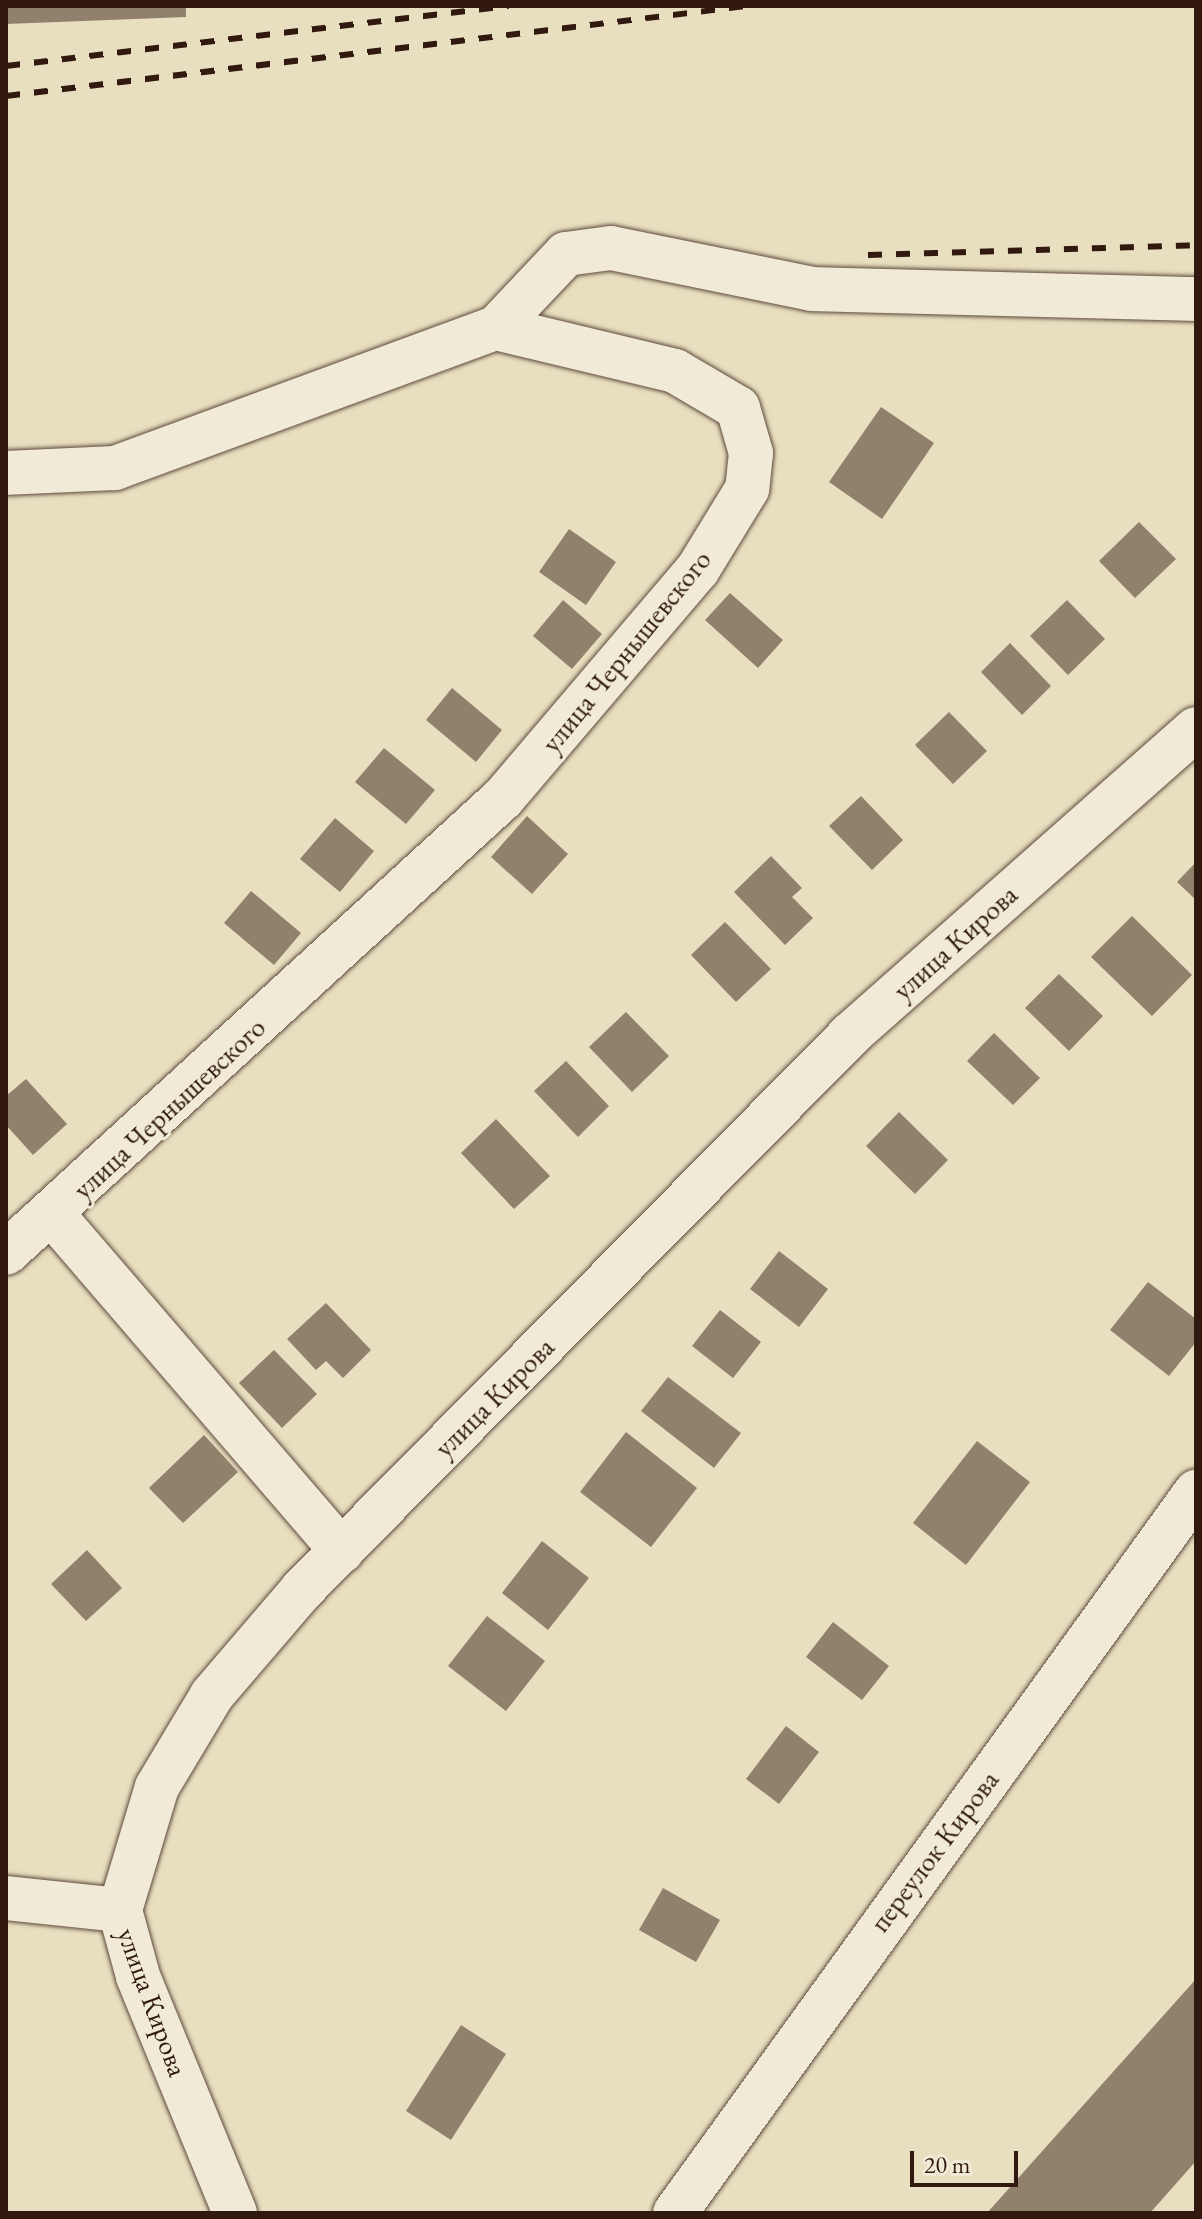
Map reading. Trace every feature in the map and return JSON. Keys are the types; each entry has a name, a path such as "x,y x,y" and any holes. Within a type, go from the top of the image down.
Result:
{"street":[{"path":"6,473 115,468 496,328 566,254 611,248 812,289 1196,299"},
{"name":"улица Чернышевского","path":"6,1253 53,1215 502,799 698,569 747,489 751,453 738,408 675,371 496,328"},
{"name":"улица Кирова","path":"235,2213 138,1976 120,1910 157,1787 212,1695 342,1551 851,1034 1196,729"},
{"path":"53,1215 342,1551"},
{"name":"переулок Кирова","path":"675,2213 1196,1492"},
{"path":"6,1898 120,1910"}],"building":[{"path":"6,6 186,6 186,17 6,24"},
{"path":"881,407 934,443 882,519 829,482"},
{"path":"1139,522 1176,559 1135,598 1099,561"},
{"path":"569,529 616,562 586,605 539,572"},
{"path":"730,593 783,640 758,668 705,620"},
{"path":"563,600 602,634 572,669 533,636"},
{"path":"1067,600 1105,639 1068,675 1030,636"},
{"path":"1010,643 1051,686 1022,715 981,672"},
{"path":"452,688 502,730 476,762 426,720"},
{"path":"949,712 987,751 953,784 915,745"},
{"path":"384,748 435,790 406,824 355,782"},
{"path":"861,796 903,840 872,870 829,826"},
{"path":"527,816 568,854 532,894 491,857"},
{"path":"335,818 374,851 340,892 300,859"},
{"path":"771,856 802,888 792,897 813,918 785,945 734,892"},
{"path":"1196,862 1196,900 1177,882"},
{"path":"251,891 301,933 274,965 224,923"},
{"path":"1132,916 1192,975 1152,1016 1091,957"},
{"path":"725,922 771,969 736,1002 691,955"},
{"path":"1059,974 1103,1016 1069,1051 1025,1008"},
{"path":"626,1012 669,1056 632,1092 589,1047"},
{"path":"994,1033 1040,1078 1013,1105 967,1061"},
{"path":"566,1061 609,1106 578,1137 534,1091"},
{"path":"26,1079 67,1124 33,1155 6,1125 6,1096"},
{"path":"899,1112 948,1160 915,1194 866,1146"},
{"path":"496,1119 550,1176 514,1209 461,1153"},
{"path":"779,1251 828,1289 799,1327 750,1289"},
{"path":"1148,1282 1196,1319 1196,1342 1169,1376 1110,1330"},
{"path":"326,1303 371,1350 343,1378 326,1361 316,1370 287,1339"},
{"path":"720,1310 761,1342 733,1378 692,1346"},
{"path":"274,1350 317,1394 282,1428 239,1383"},
{"path":"668,1377 741,1433 714,1468 641,1411"},
{"path":"626,1432 697,1488 651,1547 580,1492"},
{"path":"204,1435 238,1472 183,1523 149,1488"},
{"path":"977,1441 1030,1482 966,1565 913,1523"},
{"path":"542,1541 589,1578 548,1630 502,1593"},
{"path":"87,1550 122,1588 86,1621 51,1584"},
{"path":"487,1616 545,1661 506,1711 448,1666"},
{"path":"833,1622 889,1666 862,1700 806,1657"},
{"path":"786,1726 819,1752 779,1804 746,1779"},
{"path":"663,1888 720,1920 696,1962 639,1930"},
{"path":"1196,1979 1196,2161 1150,2213 987,2213"},
{"path":"461,2025 506,2054 451,2140 406,2111"}],"railway":[{"path":"6,66 508,6"},
{"path":"6,96 746,6"},
{"path":"868,255 1196,245"}]}
